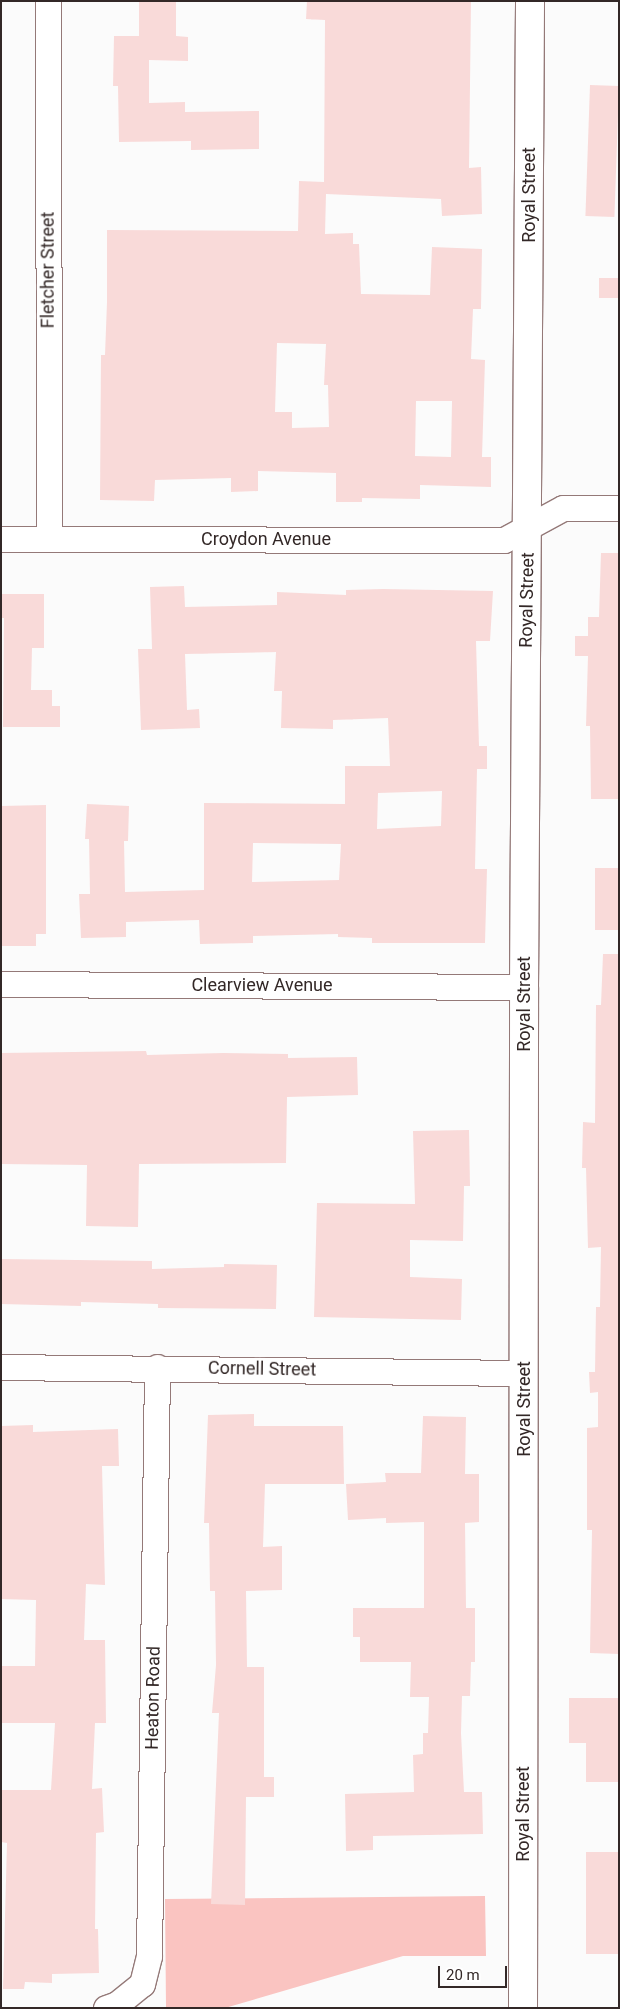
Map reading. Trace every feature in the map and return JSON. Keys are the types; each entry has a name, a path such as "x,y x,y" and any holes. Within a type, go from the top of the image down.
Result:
{"main road":[{"name":"Royal Street","path":"524,2008 524,987 530,1"}],"street":[{"name":"Fletcher Street","path":"48,1 49,539"},
{"name":"Croydon Avenue","path":"1,539 504,540 563,508 619,508"},
{"name":"Clearview Avenue","path":"1,984 524,987"},
{"name":"Cornell Street","path":"1,1367 157,1367 524,1373"},
{"name":"Heaton Road","path":"106,2008 116,2004 142,1984 150,1956 157,1367"}],"shaded area":[{"path":"485,1896 486,1956 403,1956 225,2008 166,2008 165,1899"}],"building":[{"path":"139,1 176,1 176,36 188,37 188,61 149,60 149,103 185,102 185,112 259,111 259,149 191,150 191,141 119,142 118,86 113,86 114,36 139,36"},
{"path":"307,1 471,1 469,168 481,167 482,214 442,216 441,199 326,194 325,234 353,233 353,244 359,244 361,294 430,295 432,247 482,249 481,309 473,309 471,359 485,360 482,457 491,457 491,487 420,485 420,499 362,498 362,502 336,502 336,473 258,471 258,491 231,492 231,478 155,480 154,501 100,500 101,355 105,355 107,230 298,231 299,181 324,182 325,20 306,19","holes":["277,343 326,344 324,385 328,385 329,427 292,428 292,412 275,412","416,401 452,401 451,457 415,456"]},
{"path":"590,85 619,86 614,217 585,216"},
{"path":"599,278 619,278 619,298 599,298"},
{"path":"601,553 619,553 619,799 591,799 590,726 586,726 588,656 575,656 575,636 588,636 588,617 599,617"},
{"path":"184,586 185,607 277,605 277,592 346,595 346,590 493,591 490,641 476,641 479,746 487,746 487,769 477,769 475,869 487,869 485,943 372,943 372,938 338,937 338,934 253,936 253,943 200,944 199,920 126,922 126,937 81,938 79,894 90,894 89,839 85,839 87,804 129,806 128,841 124,841 125,892 204,890 204,803 345,804 345,766 390,766 388,718 333,720 333,729 281,728 282,691 274,691 276,652 185,654 187,710 199,709 200,728 141,730 138,649 152,649 150,587","holes":["442,791 441,826 377,829 378,793","253,843 341,844 339,880 252,882"]},
{"path":"1,594 44,594 44,648 32,648 31,690 52,690 52,706 60,706 60,727 3,727 4,618 1,618"},
{"path":"46,805 46,934 36,934 36,946 1,946 1,806"},
{"path":"595,868 619,868 619,930 595,930"},
{"path":"603,954 619,954 619,1654 590,1653 592,1530 587,1530 587,1428 598,1427 598,1392 590,1393 589,1372 595,1372 596,1307 600,1307 601,1247 588,1248 586,1168 582,1168 583,1122 595,1123 596,1005 601,1005"},
{"path":"146,1051 147,1055 223,1053 288,1054 288,1058 357,1057 358,1095 287,1097 286,1163 139,1164 138,1227 86,1226 87,1165 1,1164 1,1053"},
{"path":"469,1130 470,1186 464,1186 463,1241 410,1240 410,1277 462,1279 461,1320 314,1317 317,1203 415,1204 413,1131"},
{"path":"1,1259 152,1261 152,1269 224,1267 224,1264 277,1265 276,1309 158,1308 158,1304 81,1302 81,1306 1,1304"},
{"path":"254,1414 254,1426 343,1426 344,1484 265,1484 263,1547 282,1546 282,1590 246,1591 247,1667 264,1667 264,1777 274,1777 274,1797 246,1797 245,1905 211,1904 219,1713 212,1713 216,1665 215,1591 210,1591 209,1523 204,1523 208,1415"},
{"path":"423,1416 466,1417 465,1474 479,1474 479,1522 465,1523 466,1608 475,1608 475,1662 471,1662 470,1696 462,1696 461,1733 464,1792 482,1792 483,1834 373,1836 373,1850 346,1851 345,1794 414,1792 413,1755 423,1754 423,1733 428,1733 429,1697 410,1697 411,1662 360,1662 360,1637 353,1637 353,1608 424,1608 424,1522 386,1523 386,1518 348,1520 346,1484 386,1482 385,1473 421,1473"},
{"path":"33,1425 33,1432 118,1429 119,1466 102,1466 105,1585 86,1584 84,1640 105,1640 106,1723 95,1723 92,1789 102,1788 104,1832 96,1833 95,1929 98,1929 99,1973 52,1974 52,1983 25,1982 24,1989 3,1989 7,1843 1,1842 1,1790 51,1790 55,1723 1,1723 1,1666 35,1666 36,1600 1,1599 1,1426"},
{"path":"569,1698 619,1698 619,1782 586,1782 586,1743 569,1743"},
{"path":"586,1852 619,1852 619,1954 586,1954"}]}
